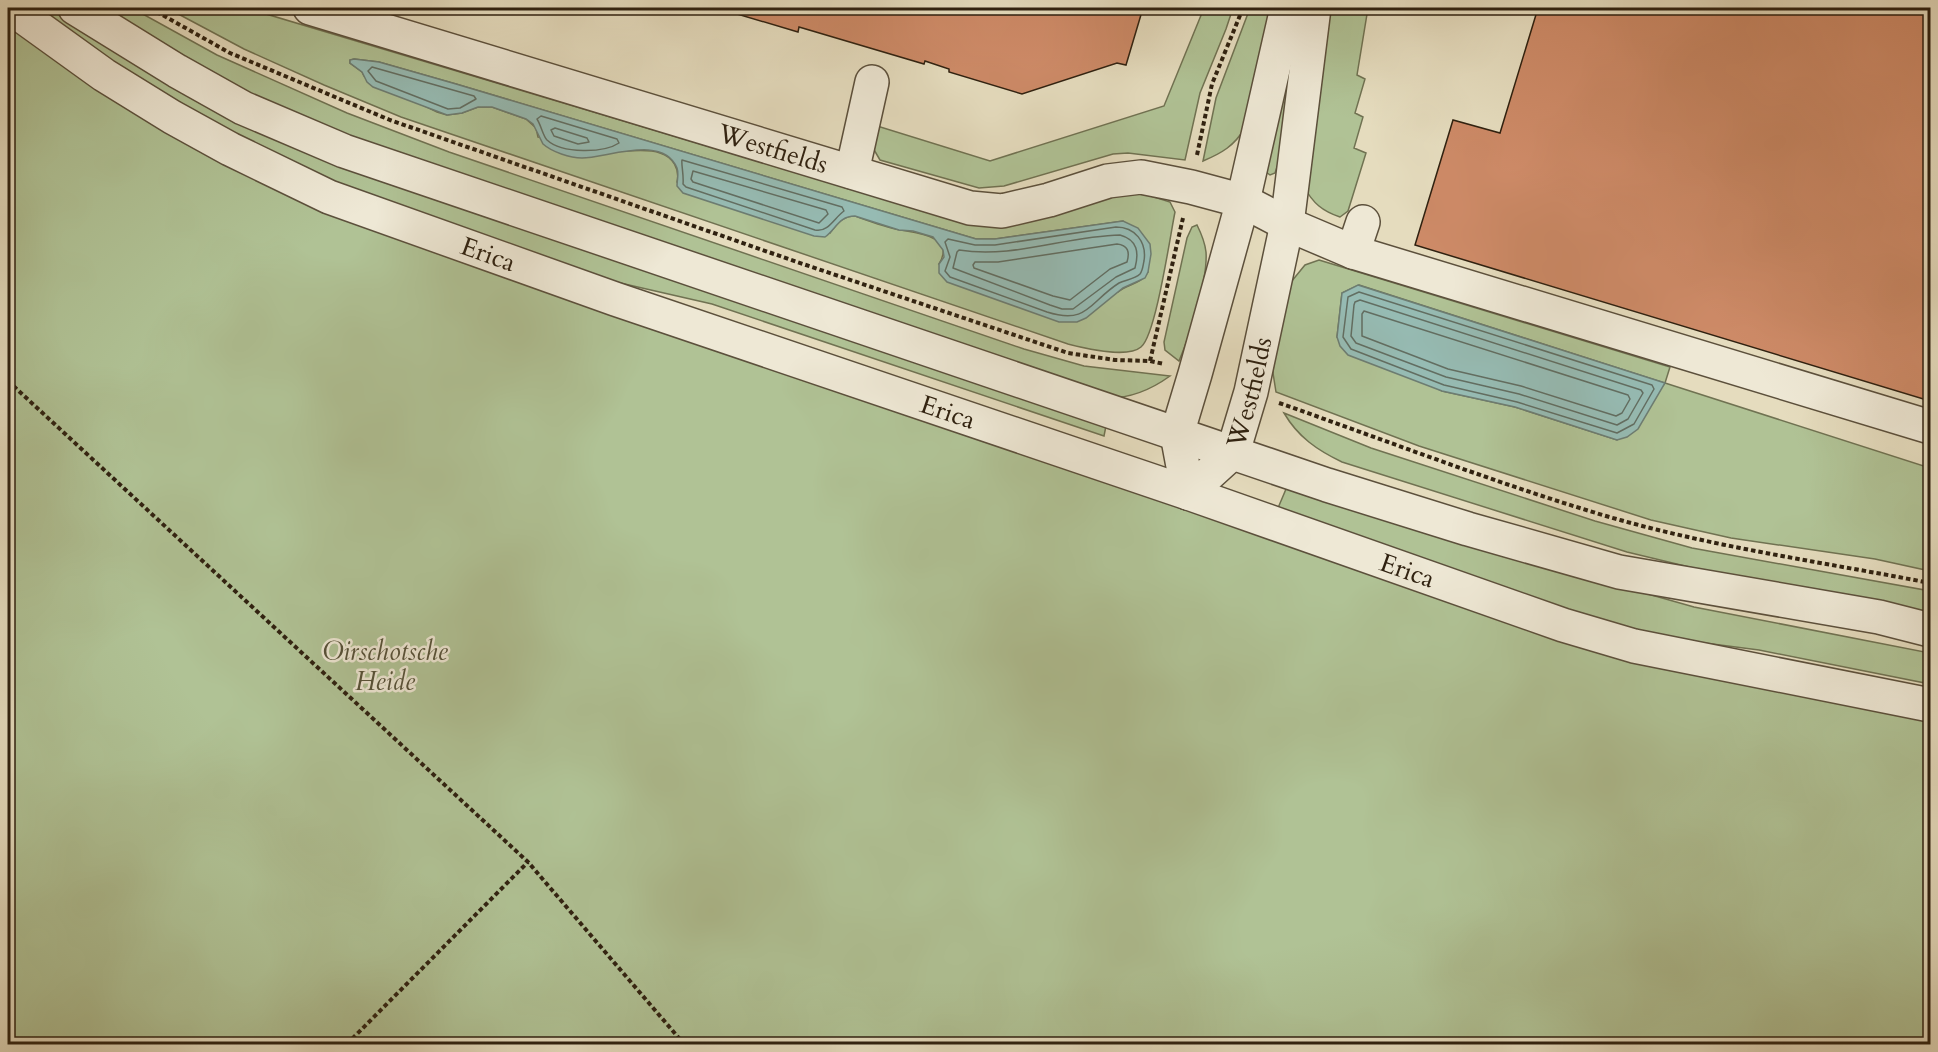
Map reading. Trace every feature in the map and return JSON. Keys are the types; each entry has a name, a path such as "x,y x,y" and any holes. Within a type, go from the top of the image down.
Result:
{"street":[{"name":"Erica","path":"12,8 104,75 172,117 230,149 329,197 615,299 1188,493 1552,621 1634,646 1930,705"},
{"name":"Erica","path":"75,8 177,71 243,108 344,151 1327,485 1618,572 1879,618 1930,630"},
{"name":"Westfields","path":"310,8 369,16 970,208 1002,211 1049,200 1108,180 1141,177 1243,201 1287,224"},
{"name":"Westfields","path":"1188,493 1177,434 1196,374 1243,201 1287,8"},
{"name":"Westfields","path":"1188,493 1233,452 1251,392 1287,224 1314,8"},
{"path":"852,172 872,82"},
{"path":"1287,224 1358,237 1930,427"}],"path":[{"path":"150,8 230,53 331,96 422,131 797,262 1068,353 1115,360 1150,361 1196,374"},
{"path":"8,381 528,862 684,1044"},
{"path":"1251,392 1333,423 1606,516 1730,546 1930,583"},
{"path":"347,1044 528,862"}],"green space":[{"path":"27,8 57,8 82,26 155,70 1107,421 1104,436 712,304 559,269 501,249 235,141"},
{"path":"91,8 132,8 217,55 347,113 449,152 1024,349 1084,366 1170,376 1141,392 1109,398 304,123"},
{"path":"167,8 246,8 968,224 1135,191 1170,202 1175,212 1152,324 1147,339 1141,347 1126,352 1105,352 1068,344 401,117 244,49","holes":["350,60 379,62 976,239 995,239 1123,221 1148,272 1142,279 1118,292 939,264 943,255 942,247 939,242 924,235 855,216 843,219 830,233 677,182 674,164 669,157 660,153 607,150 538,137 536,128 526,119 492,107 478,107 462,113 447,115 437,112 364,76 350,63"]},
{"path":"1204,8 1233,8 1200,93 1185,160 1128,153 1113,154 1004,186 979,188 880,160 873,148 874,125 990,161 1164,106"},
{"path":"1250,8 1273,8 1245,128 1227,148 1203,161 1216,98"},
{"path":"1294,8 1286,141 1275,173 1270,175 1266,172"},
{"path":"1326,8 1368,8 1357,75 1365,79 1355,113 1363,117 1354,148 1366,153 1348,211 1340,217 1319,206 1304,187"},
{"name":"Oirschotsche Heide","path":"8,16 139,109 1128,483 1930,719 1930,1044 8,1044"},
{"path":"1197,225 1203,238 1206,263 1193,322 1179,361 1165,350 1164,342 1187,238 1192,227"},
{"path":"1319,260 1670,367 1665,383 1930,468 1930,571 1875,559 1731,538 1651,520 1419,446 1276,392 1273,373 1274,357 1291,282 1305,265","holes":["1359,285 1665,383 1617,440 1515,407 1442,391 1337,337 1342,293"]},
{"path":"1284,413 1371,448 1595,521 1692,548 1930,591 1930,616 1714,573 1627,552 1342,462 1309,442 1295,429"},
{"path":"1289,482 1602,581 1694,607 1930,653 1930,684 1759,650 1619,632 1278,508"}],"water":[{"path":"350,60 379,62 456,84 976,239 995,239 1123,221 1138,228 1150,244 1148,272 1145,278 1123,288 1086,318 1077,322 1059,322 947,282 939,273 939,264 944,257 943,250 933,237 913,231 899,230 855,216 845,218 825,237 814,236 683,193 677,186 677,168 670,158 660,152 634,150 582,158 567,156 543,144 533,124 526,119 492,107 478,107 462,113 447,115 373,87 367,82 362,72 350,63"},
{"path":"1358,285 1665,383 1638,429 1627,437 1617,440 1515,407 1442,391 1348,355 1340,346 1337,337 1342,293"}],"building":[{"path":"717,8 1143,8 1126,65 1117,63 1022,94 949,72 949,69 925,61 924,64 799,27 798,32"},
{"path":"1538,8 1930,8 1930,401 1415,245 1453,120 1500,133"}]}
